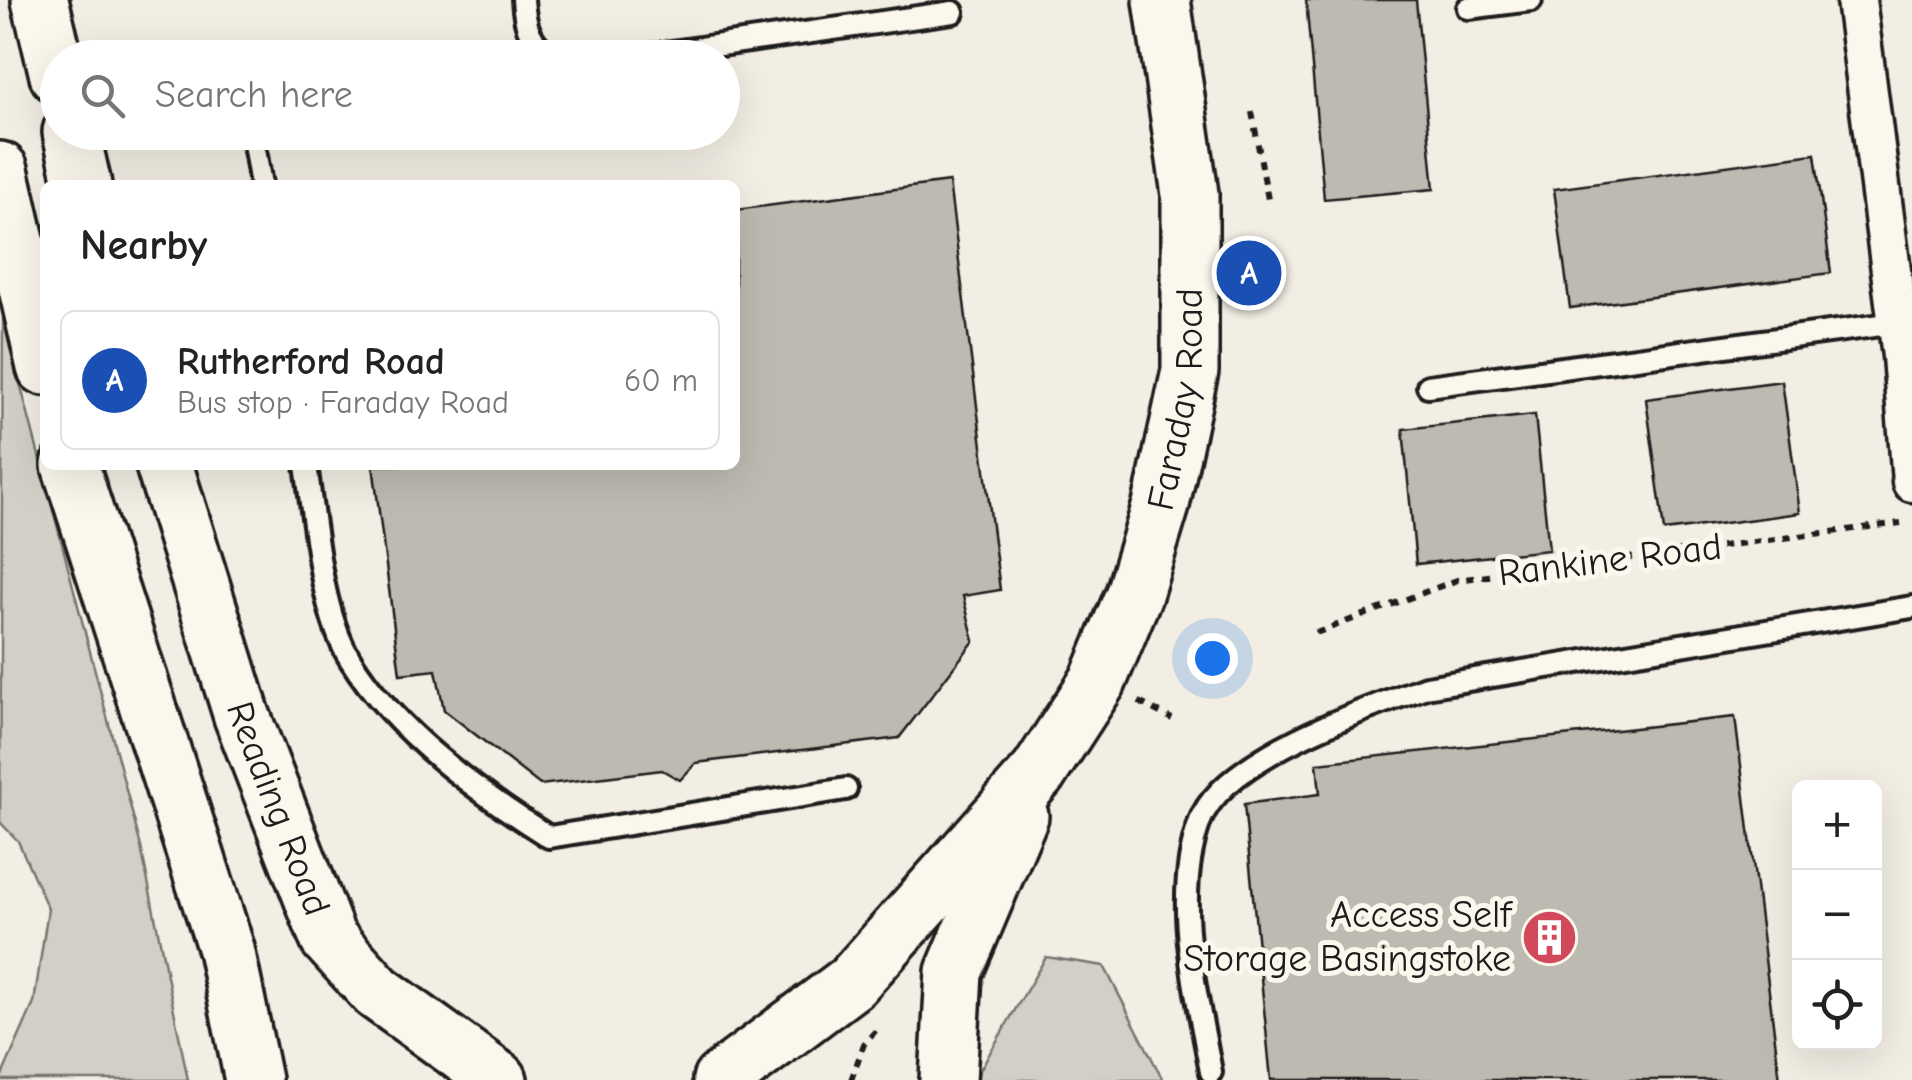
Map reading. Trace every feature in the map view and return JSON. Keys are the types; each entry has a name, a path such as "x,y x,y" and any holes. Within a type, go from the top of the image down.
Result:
{"main road":[{"path":"40,0 50,40"},
{"name":"Faraday Road","path":"721,1080 852,982 1039,772 1098,681 1134,594 1161,505 1190,371 1190,194 1162,0"},
{"path":"75,150 82,180"},
{"path":"0,170 40,345"},
{"path":"72,470 226,948 252,1080"},
{"name":"Reading Road","path":"166,470 242,716 328,938 377,992 499,1080"},
{"name":"Faraday Road","path":"948,1080 954,972 1039,772"}],"street":[{"path":"1856,0 1912,482"}],"lane":[{"path":"522,0 525,24 536,40"},
{"path":"1468,8 1531,0"},
{"path":"740,42 953,12"},
{"path":"255,150 259,180"},
{"path":"1428,386 1896,323"},
{"path":"307,470 325,587 348,657 397,717 457,772 549,836 846,790"},
{"path":"1211,1072 1190,956 1189,892 1200,818 1227,784 1291,742 1426,687 1912,607"}],"path":[{"path":"1252,112 1269,205"},
{"name":"Rankine Road","path":"1316,633 1456,580 1912,522"},
{"path":"850,1080 882,1023"}],"shaded area":[{"path":"3,318 141,847 188,1080 0,1080 34,1003 48,909 18,841 0,822"},
{"path":"1046,957 1104,966 1163,1080 974,1080"}],"building":[{"path":"1306,0 1416,0 1434,189 1324,199"},
{"path":"1815,154 1831,273 1570,308 1554,189"},
{"path":"949,182 1000,590 963,596 974,641 899,738 696,763 680,780 662,770 540,785 444,710 436,670 400,674 374,470 740,470 740,209"},
{"path":"1782,381 1800,513 1664,531 1646,399"},
{"path":"1535,415 1549,550 1416,564 1403,429"},
{"name":"Access Self Storage Basingstoke","path":"1735,717 1780,1080 1271,1080 1244,804 1320,794 1317,763"}],"place":[{"name":"Rutherford Road","path":"1249,273"},
{"name":"Access Self Storage Basingstoke","path":"1550,937"}]}
